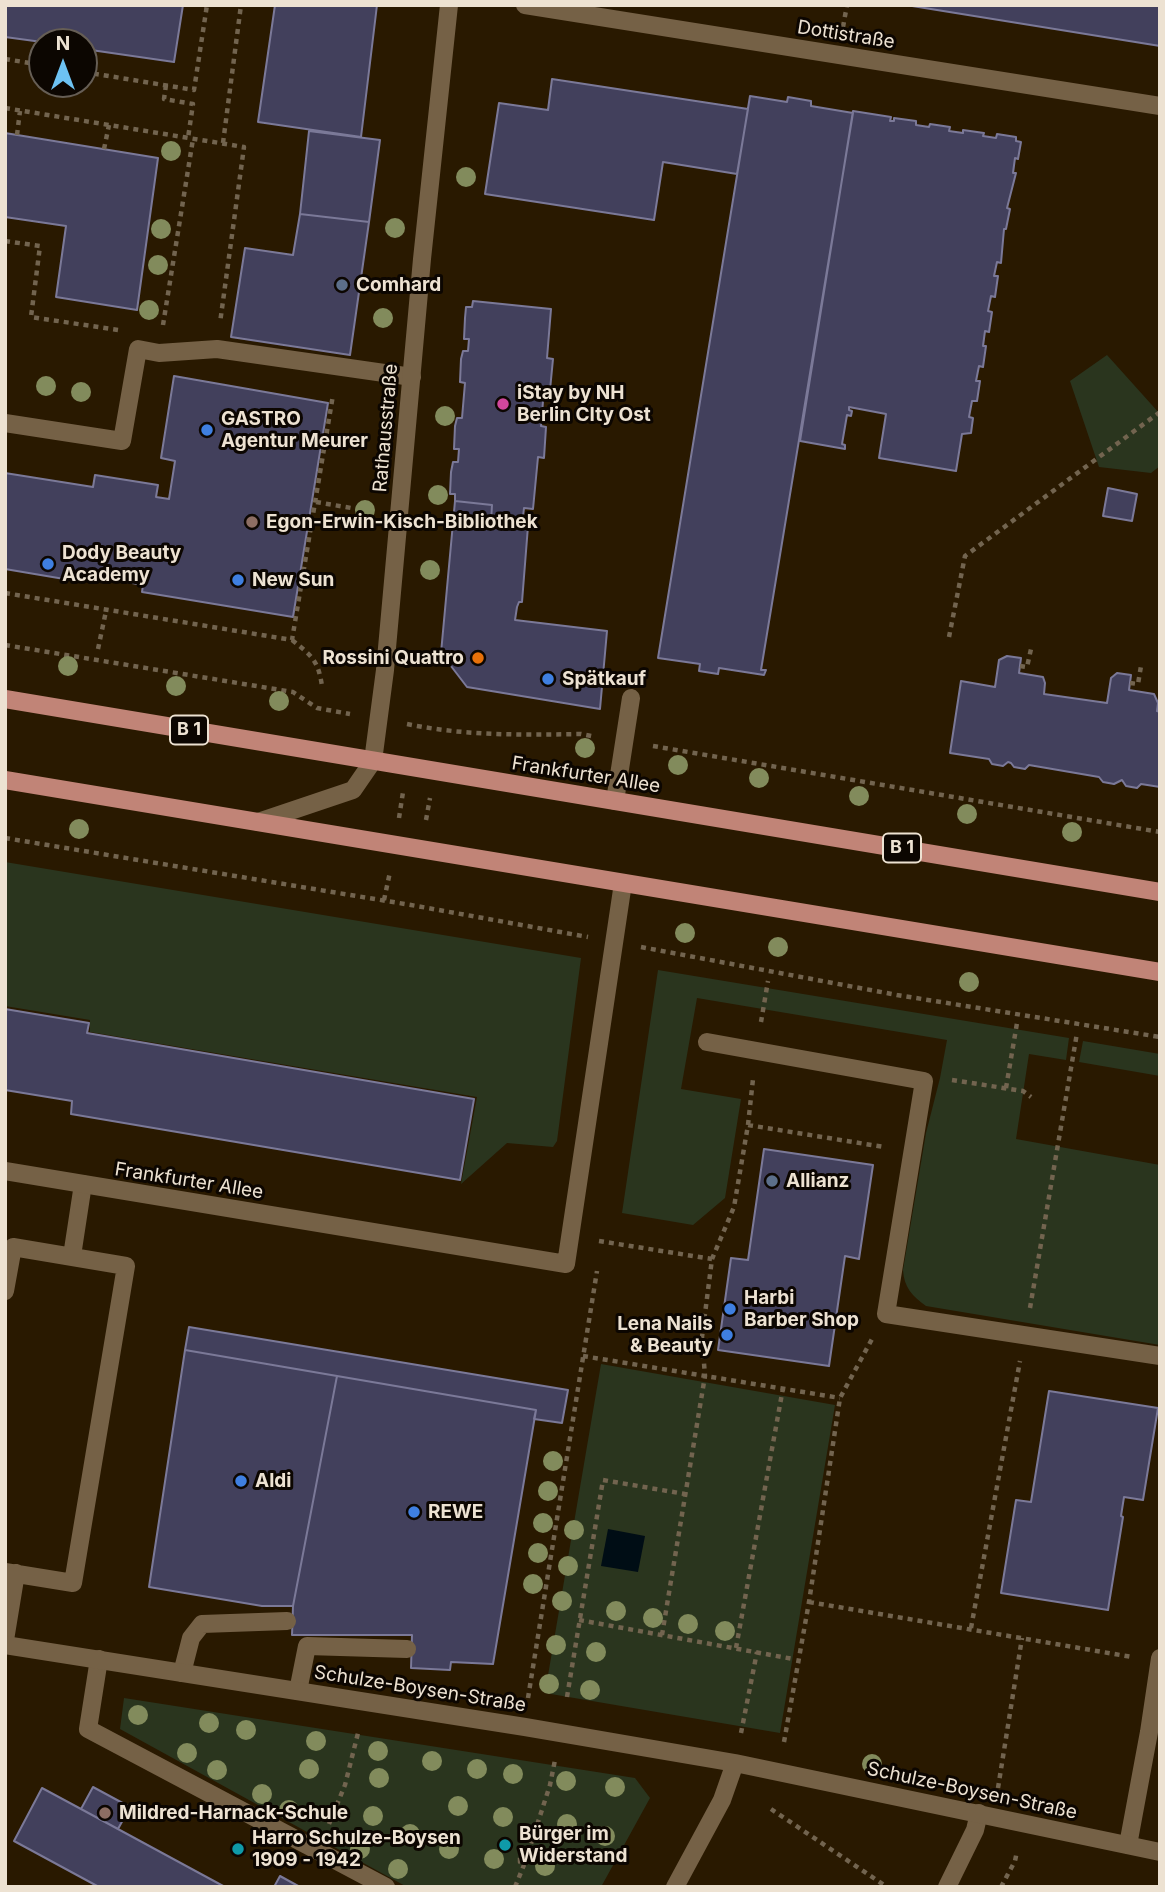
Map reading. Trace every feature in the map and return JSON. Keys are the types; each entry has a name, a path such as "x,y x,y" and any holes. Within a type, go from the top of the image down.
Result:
{"main road":[{"name":"Frankfurter Allee","path":"5,699 1160,892"},
{"path":"5,780 1160,972"}],"street":[{"name":"Rathausstraße","path":"258,822 353,790 373,761 385,670 422,259 449,5"},
{"name":"Dottistraße","path":"525,5 1160,106"},
{"path":"5,423 122,441 138,349 159,353 217,349 412,377"},
{"path":"615,801 631,698"},
{"name":"Frankfurter Allee","path":"5,1171 566,1264 623,883"},
{"path":"707,1042 924,1081 886,1314 1160,1356"},
{"path":"72,1256 83,1184"},
{"path":"5,1291 13,1247 126,1266 73,1583 11,1573 5,1643"},
{"path":"182,1673 191,1638 202,1624 287,1621"},
{"name":"Schulze-Boysen-Straße","path":"5,1643 735,1763 1160,1852"},
{"path":"298,1691 307,1646 407,1649"},
{"path":"99,1660 88,1729 386,1887"},
{"path":"1128,1845 1159,1660"},
{"path":"675,1887 722,1800 735,1763"},
{"path":"947,1887 985,1815"}],"path":[{"path":"98,74 194,90 207,5"},
{"path":"223,143 241,5"},
{"path":"5,59 28,63"},
{"path":"159,353 191,138 193,104 164,99 166,85"},
{"path":"5,108 244,147 217,349"},
{"path":"16,135 20,111"},
{"path":"104,149 109,125"},
{"path":"5,241 40,246 31,317 127,331"},
{"path":"292,640 337,368"},
{"path":"949,637 965,556 1160,412"},
{"path":"316,502 358,509"},
{"path":"5,593 292,640 313,657 319,668 322,686"},
{"path":"98,649 106,611"},
{"path":"5,645 293,692 317,708 345,713"},
{"path":"1020,666 1027,667 1031,649"},
{"path":"1130,683 1138,684 1141,666"},
{"path":"456,733 582,734 1160,832"},
{"path":"399,818 404,789"},
{"path":"425,822 430,793"},
{"path":"5,838 384,900 897,995 1160,1037"},
{"path":"384,900 388,878"},
{"path":"1006,1088 1017,1023"},
{"path":"924,1081 940,1078 1023,1091 1031,1097"},
{"path":"662,1635 705,1376 702,1337 712,1259 734,1207 748,1125 912,1152"},
{"path":"571,1236 712,1259"},
{"path":"599,1254 601,1241"},
{"path":"525,1727 597,1267"},
{"path":"784,1742 841,1398 886,1314"},
{"path":"583,1356 841,1398"},
{"path":"736,1648 783,1388"},
{"path":"567,1697 603,1480 685,1494"},
{"path":"809,1602 1159,1660"},
{"path":"579,1620 793,1660"},
{"path":"985,1815 999,1780 1022,1637"},
{"path":"741,1733 757,1652"},
{"path":"318,1851 345,1785 357,1743 363,1701"},
{"path":"515,1887 524,1865 531,1861 528,1853 550,1785 561,1733"},
{"path":"771,1810 887,1887"},
{"path":"1001,1887 1015,1861 1023,1822"}],"green space":[{"path":"1107,355 1160,414 1160,466 1151,473 1099,467 1070,381"},
{"path":"5,862 581,958 557,1141 553,1147 507,1143 461,1184 477,1097 90,1032 90,1020 5,1006"},
{"path":"658,970 1069,1038 1066,1060 1029,1054 1016,1139 1160,1165 1160,1345 926,1306 910,1291 903,1270 926,1133 947,1040 697,998 681,1089 741,1099 725,1198 693,1225 622,1213"},
{"path":"1083,1041 1160,1054 1160,1076 1079,1062"},
{"path":"601,1364 835,1405 780,1733 545,1693"},
{"path":"124,1698 635,1778 650,1798 601,1887 407,1887 120,1729"}],"shaded area":[{"path":"608,1529 645,1536 638,1572 601,1566"}],"building":[{"path":"5,5 183,5 174,62 98,51 98,28 28,28 28,40 5,37"},
{"path":"275,5 377,5 361,137 258,122"},
{"path":"906,5 1160,5 1160,46"},
{"path":"552,79 748,109 737,174 663,162 654,220 485,194 499,103 548,110"},
{"path":"750,96 787,102 788,97 811,101 811,106 853,113 761,670 766,670 764,675 719,668 718,674 699,671 700,664 658,658"},
{"path":"853,111 891,117 890,121 894,121 894,118 916,121 916,125 950,127 949,131 984,133 983,136 996,138 997,134 1016,137 1016,141 1021,142 1018,159 1015,158 1013,173 1016,173 1007,208 1010,209 1004,229 1001,263 997,262 994,276 998,276 995,297 991,296 988,311 992,312 989,332 985,331 983,367 979,366 976,381 980,381 977,401 972,401 969,417 973,418 971,433 962,434 956,471 879,458 886,414 849,407 852,411 851,416 847,415 842,444 845,449 800,441"},
{"path":"309,131 380,140 369,222 300,214"},
{"path":"5,133 158,158 137,310 56,297 66,226 5,217"},
{"path":"300,214 369,222 350,355 231,337 245,248 293,255"},
{"name":"iStay by NH Berlin CIty Ost","path":"473,301 551,309 547,358 553,359 550,390 544,389 541,426 546,427 544,458 538,457 533,509 524,508 522,525 491,522 492,505 455,501 455,494 450,494 453,462 458,462 459,449 454,449 455,426 457,418 462,418 465,383 460,382 461,359 463,351 468,351 469,339 464,339 466,307 472,307"},
{"path":"174,376 328,403 293,617 142,592 143,585 83,574 82,582 5,569 5,473 93,487 95,475 158,485 156,497 169,499 175,461 161,458"},
{"path":"1108,488 1137,494 1132,521 1103,516"},
{"path":"455,501 492,505 491,522 528,526 522,602 519,602 517,607 515,620 607,631 600,709 467,687 441,653"},
{"path":"1007,656 1021,658 1019,673 1043,677 1044,694 1107,703 1111,678 1117,673 1131,675 1129,690 1154,694 1158,703 1157,711 1160,712 1160,787 1141,784 1137,788 1126,786 1122,780 1114,784 1103,782 1099,777 1029,765 1025,769 1014,767 1008,762 1003,766 992,764 989,759 950,753 961,681 995,687 999,660"},
{"path":"5,1009 89,1023 87,1033 474,1099 460,1180 71,1114 72,1101 5,1090"},
{"path":"764,1149 873,1165 859,1259 845,1256 829,1366 718,1350 731,1258 748,1260"},
{"path":"189,1327 568,1390 562,1423 534,1419 536,1410 185,1350"},
{"name":"Aldi","path":"185,1350 337,1376 293,1606 262,1606 149,1587"},
{"name":"REWE","path":"337,1376 536,1410 493,1664 451,1662 450,1670 411,1668 412,1635 292,1635 293,1606"},
{"path":"1049,1391 1158,1408 1143,1500 1124,1497 1108,1610 1001,1593 1016,1500 1031,1502"},
{"path":"93,1787 130,1807 118,1829 81,1809"},
{"path":"42,1788 225,1887 99,1887 14,1841"},
{"path":"280,1876 300,1887 274,1887"}],"place":[{"name":"Comhard","path":"342,285"},
{"name":"iStay by NH Berlin CIty Ost","path":"503,404"},
{"name":"GASTRO Agentur Meurer","path":"207,430"},
{"name":"Egon-Erwin-Kisch-Bibliothek","path":"252,522"},
{"name":"Dody Beauty Academy","path":"48,564"},
{"name":"New Sun","path":"238,580"},
{"name":"Rossini Quattro","path":"478,658"},
{"name":"Spätkauf","path":"548,679"},
{"name":"Allianz","path":"772,1181"},
{"name":"Harbi Barber Shop","path":"730,1309"},
{"name":"Lena Nails & Beauty","path":"727,1335"},
{"name":"Aldi","path":"241,1481"},
{"name":"REWE","path":"414,1512"},
{"name":"Mildred-Harnack-Schule","path":"105,1813"},
{"name":"Bürger im Widerstand","path":"505,1845"},
{"name":"Harro Schulze-Boysen 1909 - 1942","path":"238,1849"}]}
